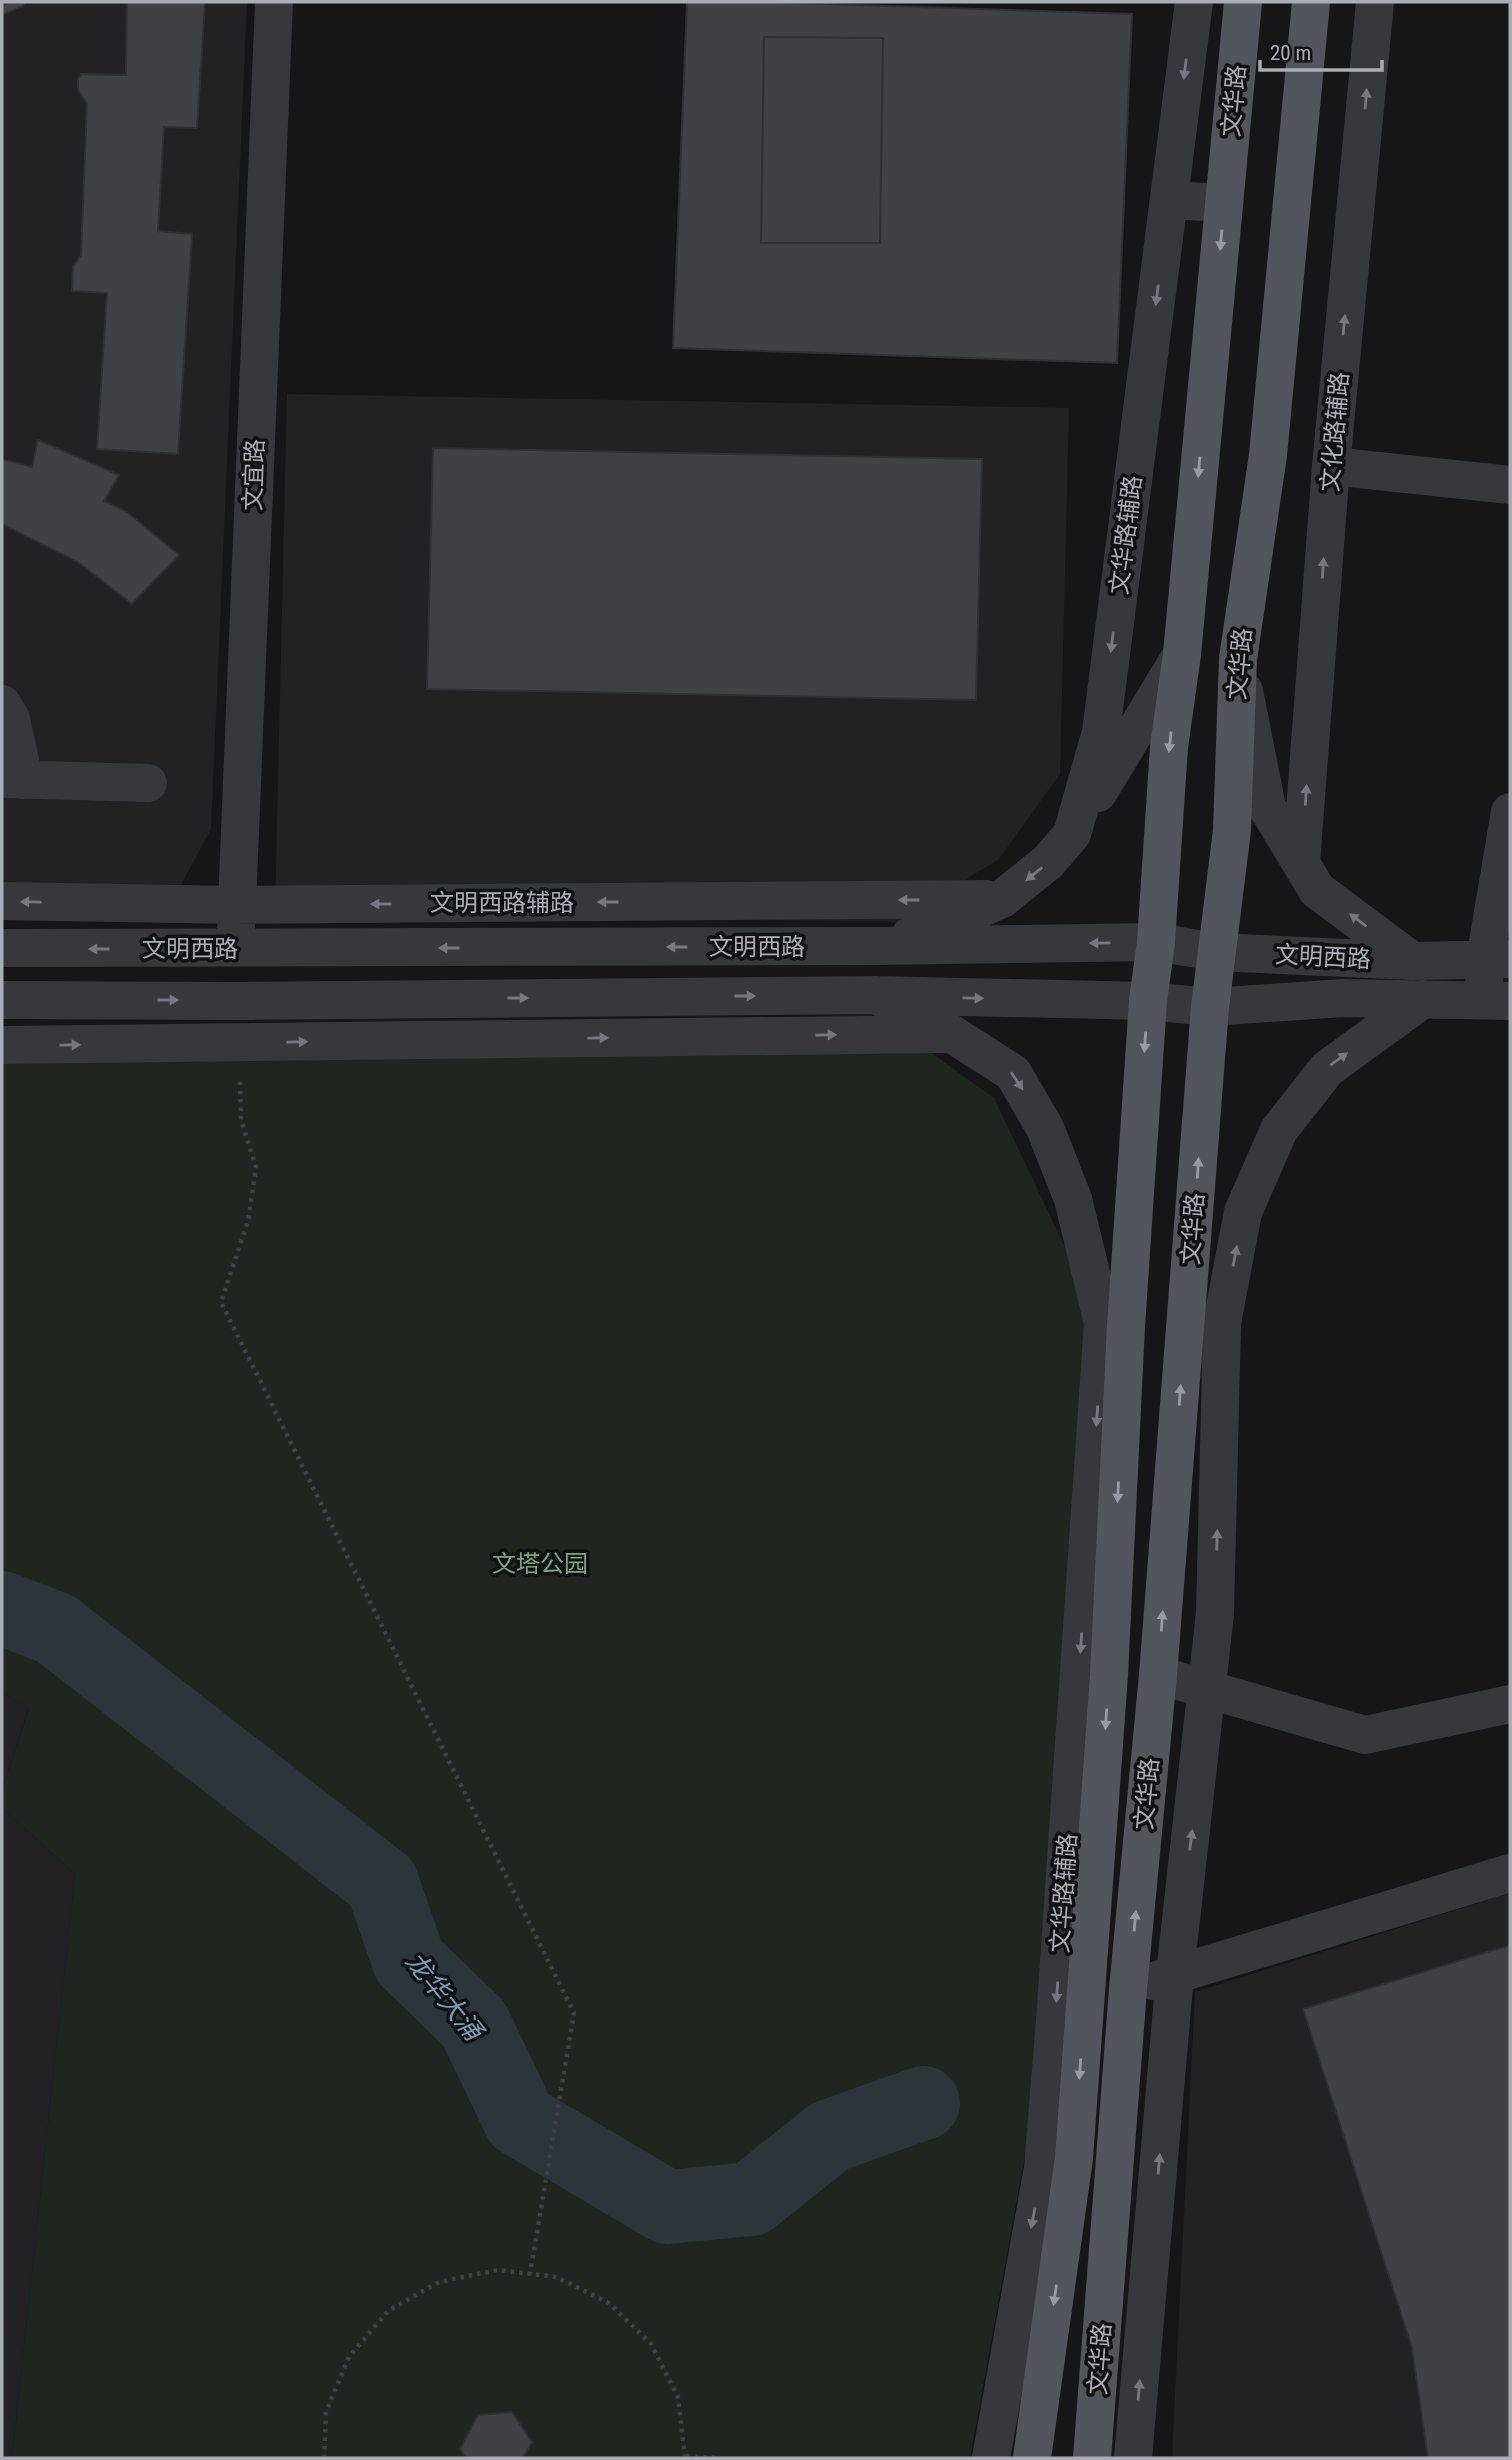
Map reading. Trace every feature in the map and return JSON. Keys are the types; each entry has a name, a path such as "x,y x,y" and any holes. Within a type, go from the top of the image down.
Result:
{"main road":[{"name":"文华路","path":"1032,2458 1074,2158 1109,1675 1114,1325 1147,1002 1156,942 1169,747 1182,654 1243,2"},
{"name":"文华路","path":"1092,2458 1128,1989 1158,1675 1204,1322 1210,1007 1232,830 1238,659 1268,454 1311,2"}],"street":[{"name":"文宜路","path":"235,949 274,2"},
{"name":"文华路辅路","path":"874,946 933,930 1002,899 1048,862 1073,834 1101,732 1194,2"},
{"name":"文化路辅路","path":"1301,863 1331,466 1375,2"},
{"path":"1169,200 1224,203"},
{"path":"1331,466 1510,485"},
{"path":"1073,834 1182,654"},
{"path":"1238,659 1267,807 1317,890 1412,961"},
{"path":"2,704 11,719 13,779 148,783"},
{"path":"1496,1000 1510,811"},
{"name":"文明西路辅路","path":"2,901 237,905 1002,899"},
{"name":"文明西路","path":"2,948 874,946 1156,942 1215,952 1412,961 1498,960"},
{"name":"文华路辅路","path":"876,995 952,1034 1013,1073 1045,1128 1073,1199 1114,1325 1043,2168 991,2458"},
{"name":"文明西路","path":"2,1000 876,995 1147,1002 1210,1007 1343,998 1496,1000"},
{"path":"1133,2458 1175,1974 1215,1612 1204,1322 1243,1212 1279,1130 1327,1069 1423,999"},
{"path":"2,1045 952,1034"},
{"path":"1158,1675 1365,1735 1510,1704"},
{"path":"1128,1989 1510,1873"}],"path":[{"path":"238,1042 241,1120 256,1167 248,1222 221,1303 574,2013 530,2274"},
{"path":"324,2458 326,2412 349,2357 388,2311 439,2282 498,2270 556,2277 609,2302 651,2344 678,2397 685,2457 718,2458"}],"shaded area":[{"path":"2,2 247,2 211,829 176,894 2,892"},
{"path":"287,394 1069,408 1060,774 999,859 897,922 275,911"},
{"path":"2,1692 29,1707 2,1791"},
{"path":"2,1808 75,1874 12,2458 2,2458"},
{"path":"1510,1893 1510,2458 1172,2458 1195,1992"}],"green space":[{"name":"文塔公园","path":"2,1033 919,1044 994,1098 1088,1295 1029,2133 970,2458 12,2458 75,1874 2,1808 2,1791 29,1708 2,1692"}],"building":[{"path":"2,2 26,2 2,15"},
{"path":"127,2 205,2 197,128 164,127 158,231 192,234 178,454 97,449 107,293 72,291 73,267 81,255 87,104 78,90 78,79 81,74 126,75"},
{"path":"687,2 766,2 1132,14 1117,363 673,348"},
{"path":"764,37 883,38 880,243 761,243"},
{"path":"38,440 119,475 104,501 127,512 179,555 132,604 78,562 2,524 2,459 32,467"},
{"path":"433,448 982,459 976,700 427,689"},
{"path":"1510,1945 1510,2458 1428,2458 1412,2348 1303,2009"},
{"path":"512,2412 532,2442 523,2458 466,2458 460,2449 478,2415"}],"waterway":[{"name":"龙华大涌","path":"2,1608 56,1629 382,1883 409,1961 474,2024 520,2120 667,2207 751,2199 830,2136 923,2103"}]}
